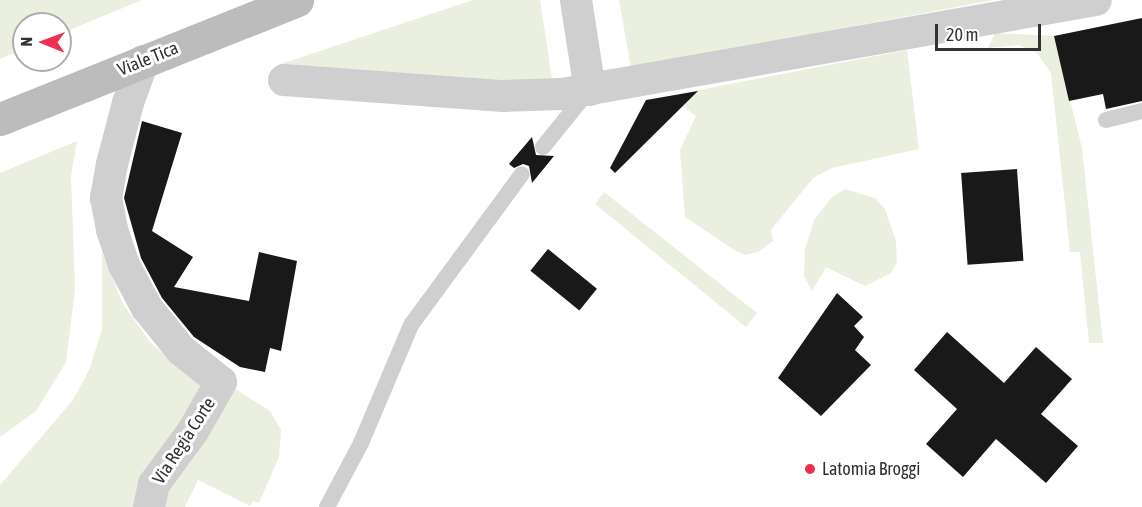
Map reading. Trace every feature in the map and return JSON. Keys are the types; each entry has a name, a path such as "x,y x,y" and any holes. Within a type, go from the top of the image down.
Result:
{"main road":[{"name":"Viale Tica","path":"0,119 297,0"}],"street":[{"path":"576,0 590,90"},
{"path":"284,80 503,96 590,90 1096,0"},
{"name":"Via Regia Corte","path":"143,62 128,102 110,175 106,198 112,230 124,265 147,308 181,350 221,382 193,431 153,484 149,507"}],"lane":[{"path":"543,147 590,90"},
{"path":"1106,120 1142,111"},
{"path":"327,507 361,443 411,325 522,174"}],"shaded area":[{"path":"0,0 142,0 72,29 72,12 12,12 12,54 0,59"},
{"path":"473,0 540,0 552,79 512,84 278,65"},
{"path":"619,0 994,0 631,68"},
{"path":"995,33 1054,36 1082,148 1103,343 1089,343 1080,252 1070,252 1051,73 1037,53 1019,45 988,48"},
{"path":"907,50 919,149 832,168 813,178 771,230 773,241 758,252 745,255 734,250 685,217 680,150 696,116 682,106 678,94"},
{"path":"77,141 71,176 75,289 66,362 36,411 0,437 0,173"},
{"path":"845,189 875,198 885,209 896,241 897,262 891,273 865,286 826,267 812,291 804,276 805,249 814,220 832,197"},
{"path":"604,192 757,313 746,327 595,204"},
{"path":"102,252 123,304 151,343 204,388 142,477 137,507 0,507 0,485 73,400 90,368 102,329"},
{"path":"234,388 270,411 281,430 279,457 259,503 253,501 250,506 198,480 185,507 162,507 164,494 210,433"}],"building":[{"path":"1142,18 1142,101 1106,109 1103,94 1069,101 1054,36"},
{"path":"698,91 615,173 610,168 646,100"},
{"path":"142,121 182,133 152,231 193,257 174,287 249,301 259,252 297,261 281,351 270,348 265,372 240,367 194,337 162,298 141,258 124,198"},
{"path":"532,137 536,155 554,156 532,183 529,166 523,164 514,168 509,164"},
{"path":"1017,169 1023,261 968,265 961,173"},
{"path":"548,249 597,289 579,310 530,271"},
{"path":"837,293 863,317 854,326 864,337 855,350 871,365 821,416 778,378"},
{"path":"947,332 1004,383 1036,347 1072,379 1041,414 1078,446 1046,483 996,439 963,477 926,444 957,409 914,370"}],"place":[{"name":"Latomia Broggi","path":"810,469"}]}
